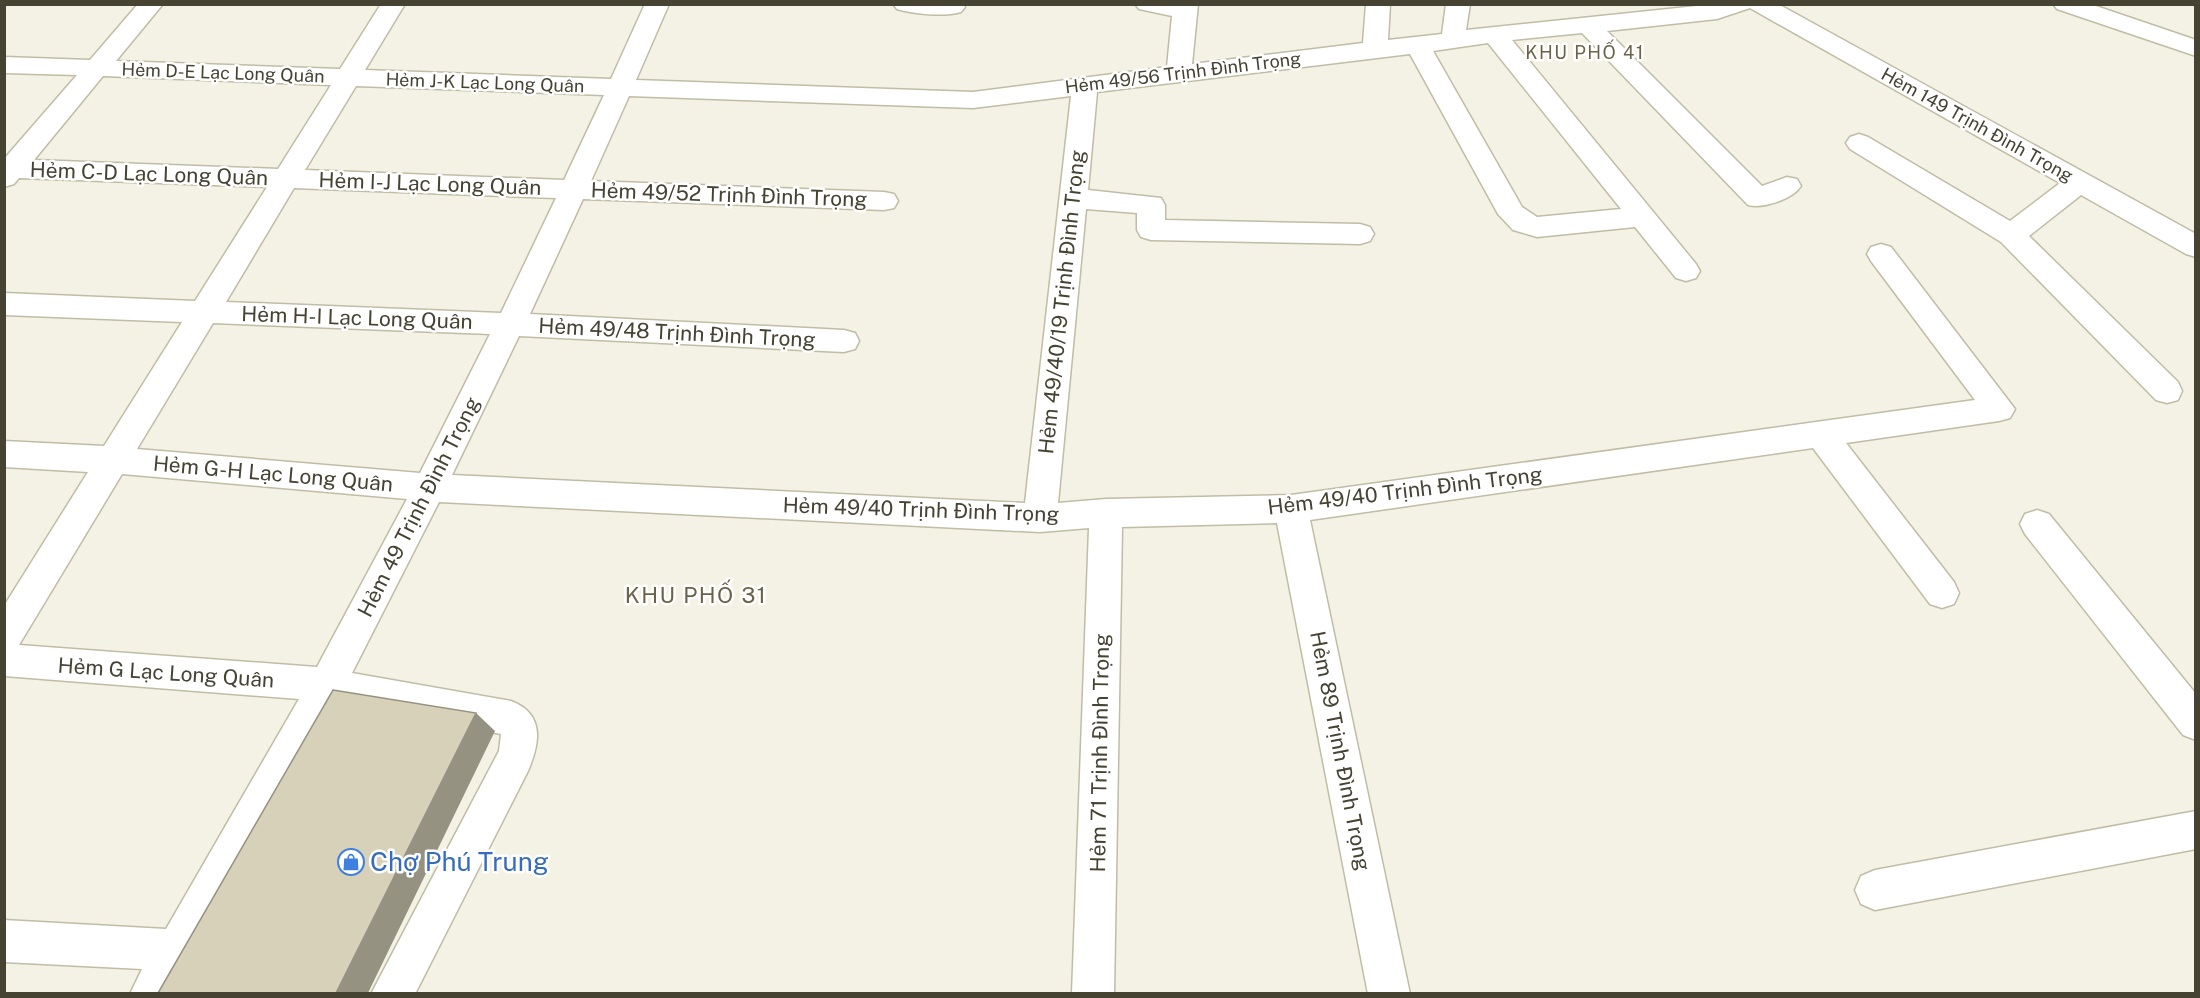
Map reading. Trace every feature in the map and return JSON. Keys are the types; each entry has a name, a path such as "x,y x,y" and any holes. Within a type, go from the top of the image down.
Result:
{"street":[{"path":"7,171 151,4"},
{"path":"4,638 393,4"},
{"name":"Hẻm 49 Trịnh Đình Trọng","path":"151,993 327,685 432,488 621,87 657,4"},
{"path":"905,4 953,7"},
{"path":"1147,4 1185,8 1179,74"},
{"path":"1375,49 1378,4"},
{"path":"1453,39 1458,4"},
{"name":"Hẻm 49/56 Trịnh Đình Trọng","path":"621,87 973,100 1375,49 1418,46 1453,39 1717,12 1742,4"},
{"name":"Hẻm 149 Trịnh Đình Trọng","path":"1759,4 2196,247"},
{"path":"2065,4 2196,50"},
{"path":"1588,25 1758,198 1787,186"},
{"path":"1495,35 1686,271"},
{"path":"1418,46 1512,214 1523,223 1537,227 1643,217"},
{"name":"Hẻm D-E Lạc Long Quân","path":"4,65 348,78"},
{"name":"Hẻm J-K Lạc Long Quân","path":"348,78 621,87"},
{"name":"Hẻm 49/40/19 Trịnh Đình Trọng","path":"1040,518 1085,86"},
{"path":"1859,143 2011,235 2168,391"},
{"name":"Hẻm C-D Lạc Long Quân","path":"7,171 286,179"},
{"name":"Hẻm I-J Lạc Long Quân","path":"286,179 573,189"},
{"path":"2011,235 2080,182"},
{"name":"Hẻm 49/52 Trịnh Đình Trọng","path":"573,189 884,201"},
{"path":"1073,198 1151,205 1151,230 1360,234"},
{"name":"Hẻm 49/40 Trịnh Đình Trọng","path":"432,488 1040,518 1106,513 1291,509 1999,409 1881,254"},
{"name":"Hẻm H-I Lạc Long Quân","path":"4,304 509,324"},
{"name":"Hẻm 49/48 Trịnh Đình Trọng","path":"509,324 844,341"},
{"path":"1820,433 1942,592"},
{"name":"Hẻm G-H Lạc Long Quân","path":"4,454 114,460 432,488"},
{"name":"Hẻm 89 Trịnh Đình Trọng","path":"1291,509 1389,993"},
{"name":"Hẻm 71 Trịnh Đình Trọng","path":"1094,993 1106,513"},
{"path":"2037,524 2196,723"},
{"name":"Hẻm G Lạc Long Quân","path":"4,660 327,685 511,718 519,727 521,736 515,758 392,993"},
{"path":"1875,890 2196,830"},
{"path":"4,941 177,950"}],"building":[{"name":"Chợ Phú Trung","path":"333,690 476,713 336,993 158,993"}],"place":[{"name":"Chợ Phú Trung","path":"351,862"}],"district":[{"name":"KHU PHỐ 41","path":"1585,53"},
{"name":"KHU PHỐ 31","path":"696,595"}]}
